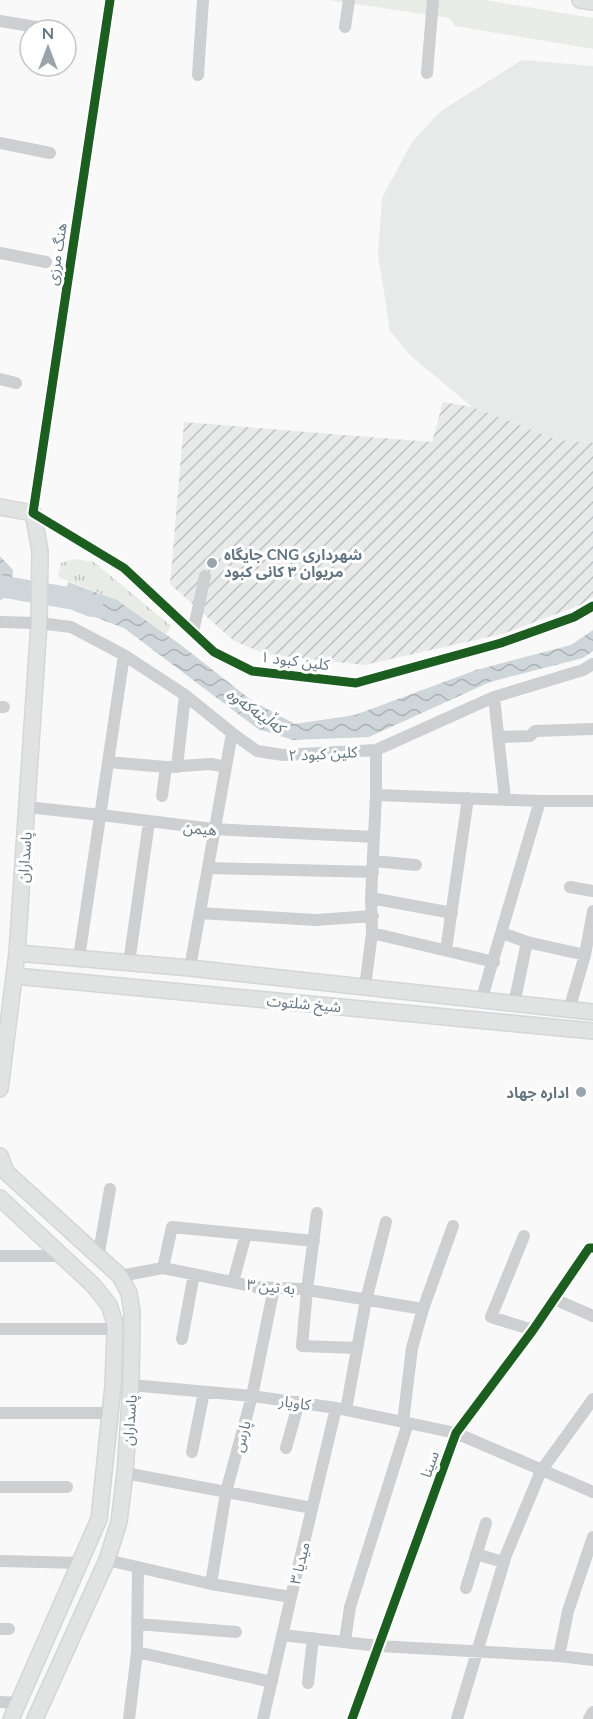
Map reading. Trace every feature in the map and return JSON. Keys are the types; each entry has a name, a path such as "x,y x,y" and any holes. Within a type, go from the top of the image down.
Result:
{"main road":[{"path":"580,0 593,2"},
{"path":"0,507 33,513"},
{"name":"پاسداران","path":"0,1089 17,953 39,623 40,552 33,513"},
{"name":"شیخ شلتوت","path":"17,953 190,968 593,1012"},
{"name":"شیخ شلتوت","path":"15,976 593,1031"},
{"name":"پاسداران","path":"0,1156 6,1172 120,1276 129,1293 132,1312 131,1385 119,1522 107,1560 35,1719"},
{"path":"0,1198 93,1285 109,1305 115,1329 110,1413 99,1519 11,1719"}],"street":[{"name":"هنگ مرزی","path":"33,513 110,0"},
{"path":"198,75 203,0"},
{"path":"345,27 349,0"},
{"path":"427,73 433,0"},
{"path":"0,21 18,24"},
{"path":"0,143 50,153"},
{"path":"0,253 46,262"},
{"path":"0,379 16,382"},
{"name":"کلین کبود ۱","path":"33,513 124,568 214,652 252,671 356,683 501,643 574,617 593,606"},
{"path":"193,632 205,576"},
{"name":"کلین کبود ۲","path":"0,622 71,627 124,655 184,695 256,751 283,755 376,750 494,697 583,670 593,664"},
{"path":"79,958 124,655"},
{"path":"162,796 171,767 184,695"},
{"path":"494,697 505,799"},
{"path":"498,736 530,736 535,731 593,729"},
{"path":"190,968 231,733"},
{"path":"365,987 373,916 376,750"},
{"path":"108,762 171,767 211,764 226,767"},
{"path":"376,795 593,801"},
{"path":"446,950 468,798"},
{"path":"481,1001 540,801"},
{"name":"هیمن","path":"27,807 213,829 374,837"},
{"path":"129,963 149,822"},
{"path":"209,868 416,865"},
{"path":"570,887 593,891"},
{"path":"372,898 452,913"},
{"path":"569,1010 585,955 593,911"},
{"path":"200,913 315,920 373,916"},
{"path":"372,933 494,962"},
{"path":"502,933 527,942 585,955"},
{"path":"514,1004 527,942"},
{"path":"98,1258 110,1189"},
{"path":"317,1213 302,1346 357,1348"},
{"name":"میدیا ۳","path":"263,1719 312,1508 357,1348 366,1300 386,1222"},
{"path":"345,1641 350,1607 405,1422 412,1348 423,1309 453,1226"},
{"path":"163,1268 172,1227 314,1241"},
{"path":"233,1282 246,1234"},
{"path":"524,1236 491,1317 533,1330"},
{"name":"سینا","path":"352,1719 456,1433 591,1248"},
{"path":"0,1256 62,1256"},
{"name":"به تین ۳","path":"120,1276 163,1268 233,1282 307,1290 423,1309"},
{"path":"182,1339 195,1274"},
{"name":"پارس","path":"211,1584 226,1492 252,1396 274,1288"},
{"path":"554,1299 593,1316"},
{"path":"0,1329 115,1329"},
{"name":"کاویار","path":"131,1385 299,1402 456,1433 593,1492"},
{"path":"192,1452 204,1392"},
{"path":"457,1719 503,1562 541,1471 593,1399"},
{"path":"286,1448 299,1402"},
{"path":"0,1413 110,1413"},
{"path":"125,1473 312,1508"},
{"path":"0,1487 67,1487"},
{"path":"466,1588 486,1523"},
{"path":"559,1656 568,1611 593,1537"},
{"path":"476,1554 503,1562"},
{"path":"107,1560 211,1584 291,1597"},
{"path":"0,1561 81,1563"},
{"path":"129,1719 136,1652 138,1567"},
{"path":"137,1624 236,1632"},
{"path":"282,1635 380,1646 593,1660"},
{"path":"308,1683 313,1638"},
{"path":"136,1652 272,1682"},
{"path":"0,1702 19,1703"},
{"path":"589,1719 593,1712"}],"shaded area":[{"path":"522,60 593,66 593,443 558,440 472,407 411,356 390,331 378,254 382,198 412,142 441,111"},
{"path":"443,402 472,407 558,440 593,443 593,597 578,606 502,634 364,665 266,654 234,641 170,584 184,422 432,442"}],"green space":[{"path":"328,0 485,0 593,18 593,49 455,26 450,18"},
{"path":"74,559 94,562 171,626 166,634 117,600 58,577 61,563"}],"water":[{"path":"0,556 13,570 12,591 0,601"},
{"path":"68,582 117,600 181,645 251,700 295,724 355,715 476,670 571,645 593,630 593,651 583,658 490,682 369,737 293,740 258,729 124,628 63,605"}],"waterway":[{"name":"کەڵینەکەوە","path":"0,586 74,599 92,606"}],"cycle path":[{"path":"110,0 33,513 124,568 214,652 252,671 356,683 501,643 574,617 593,606"},
{"path":"352,1719 456,1433 533,1330 589,1248 593,1248"}],"place":[{"name":"جایگاه CNG شهرداری مریوان ۳ کانی کبود","path":"212,563"},
{"name":"اداره جهاد","path":"581,1092"}]}
